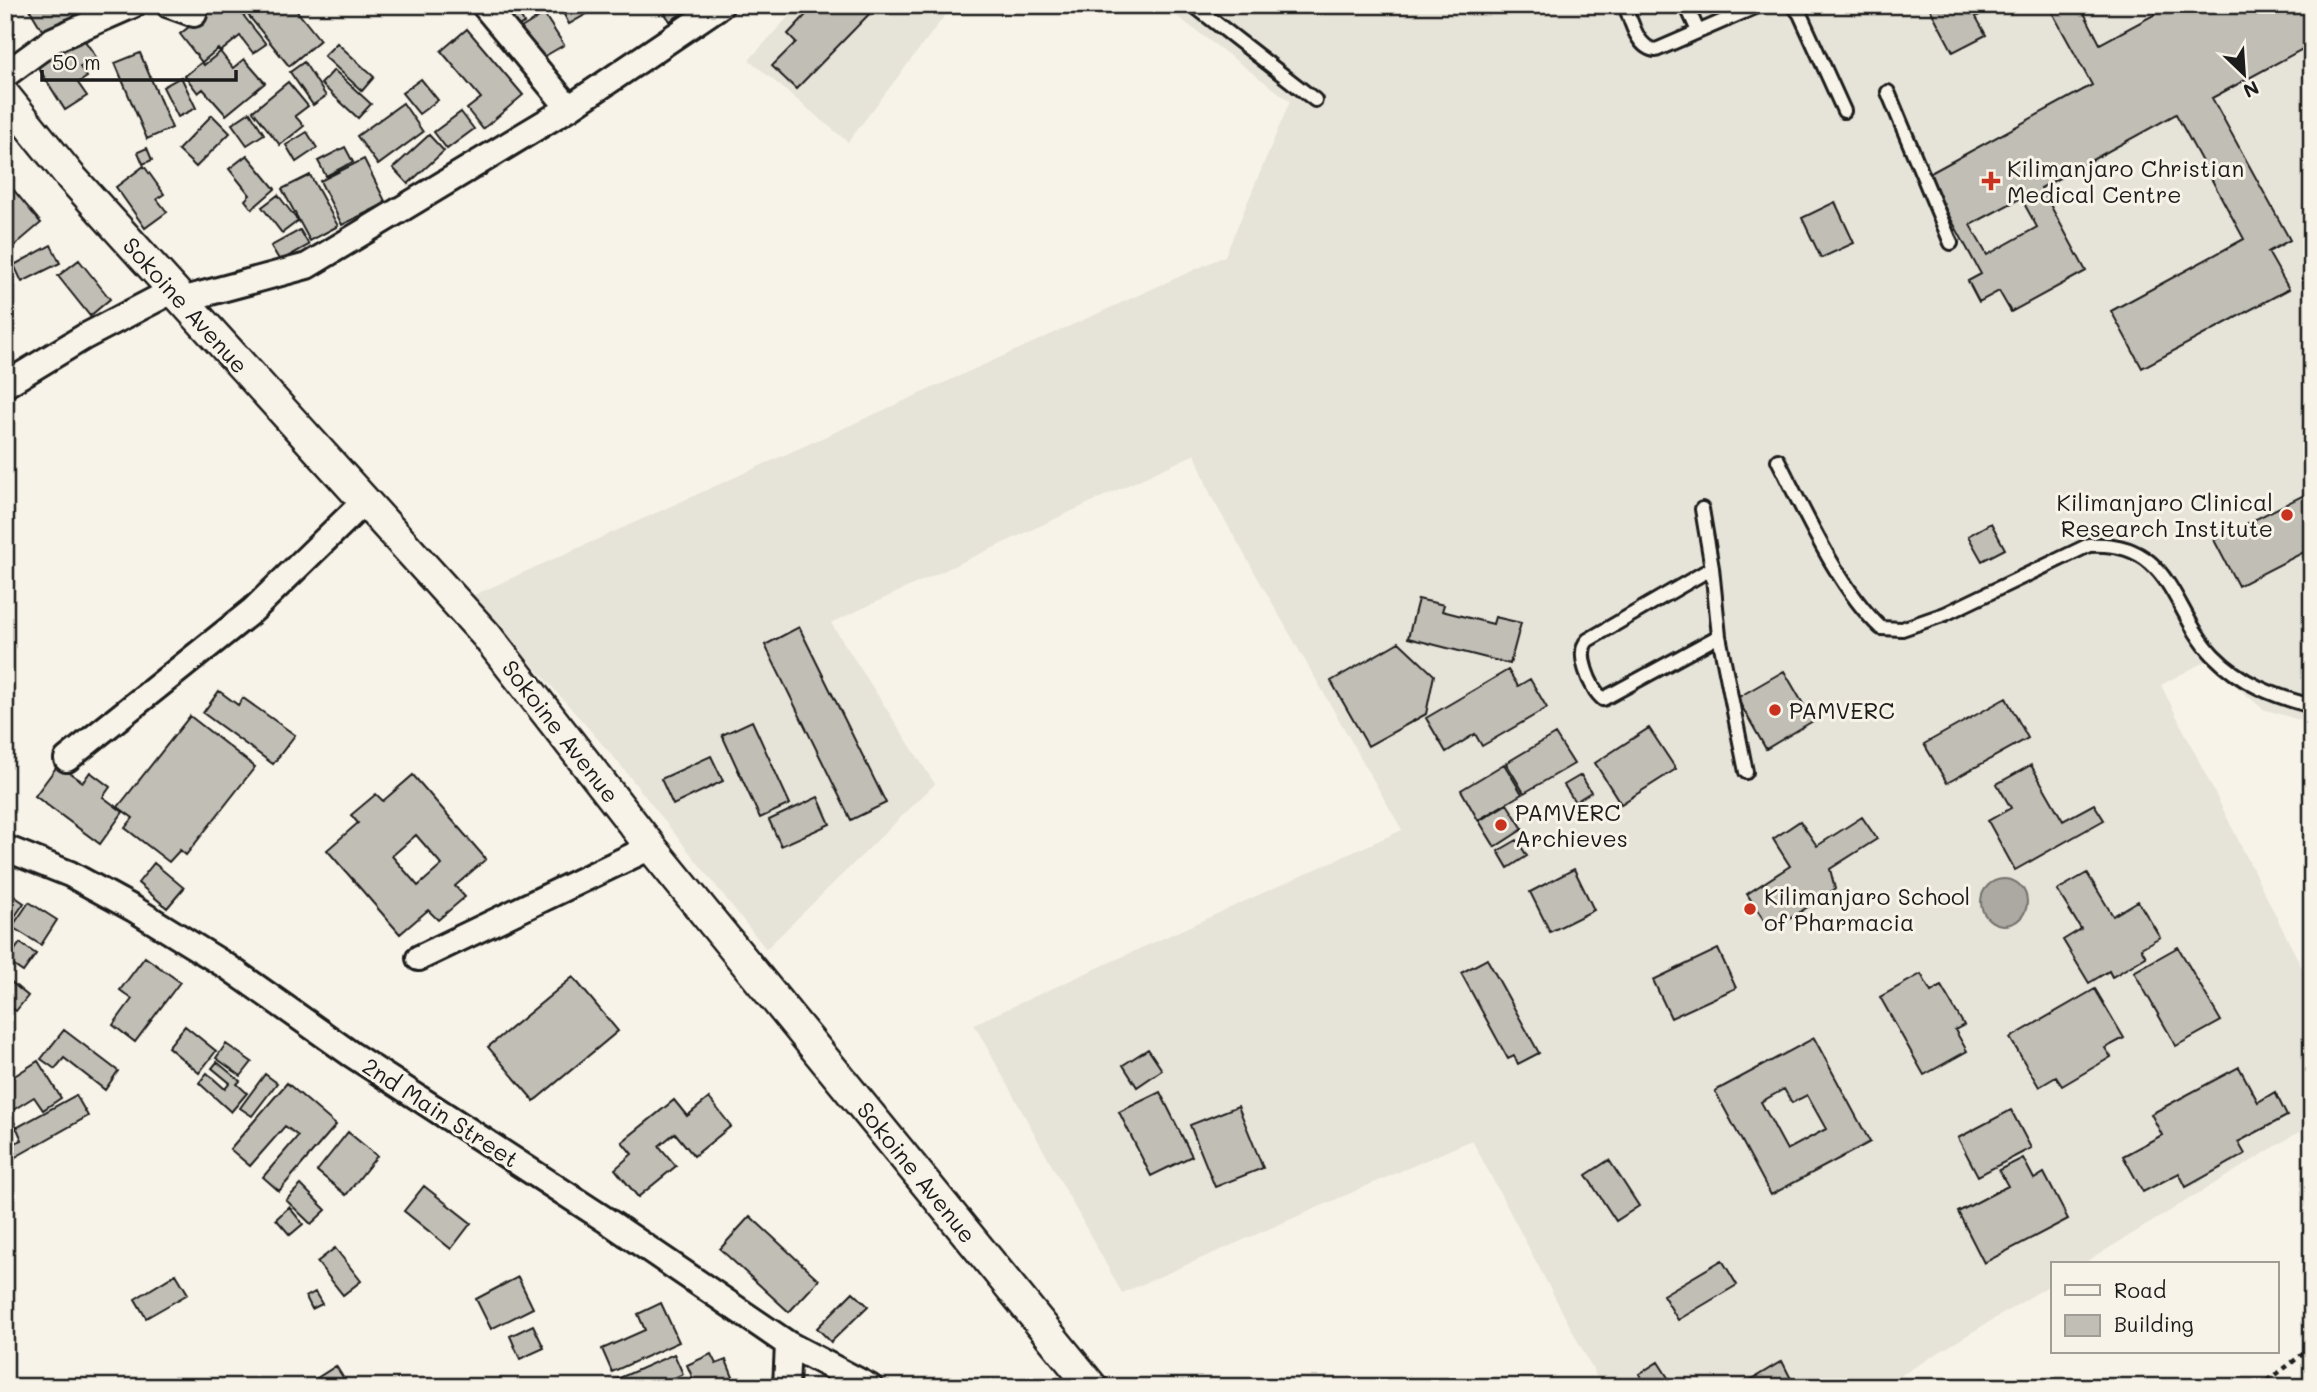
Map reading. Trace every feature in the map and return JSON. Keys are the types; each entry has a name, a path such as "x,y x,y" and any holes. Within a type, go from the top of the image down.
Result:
{"street":[{"path":"5,75 53,40 133,5"},
{"path":"169,5 194,14"},
{"path":"484,5 569,108"},
{"path":"5,385 84,337 177,295 307,266 569,108 721,5"},
{"name":"Sokoine Avenue","path":"5,96 70,176 486,635 652,847 1092,1387"},
{"path":"67,759 253,610 365,502"},
{"path":"419,958 652,847"},
{"name":"2nd Main Street","path":"5,848 101,889 228,967 351,1054 612,1224 788,1344 870,1387"},
{"path":"786,1387 788,1344"}],"lane":[{"path":"1193,5 1315,100"},
{"path":"1625,5 1642,45 1648,50 1656,50 1760,5"},
{"path":"1686,5 1698,31"},
{"path":"1793,5 1801,14 1844,111"},
{"path":"1888,92 1951,243"},
{"path":"1777,460 1864,612 1881,628 1902,629 1945,614 2089,545 2106,544 2143,556 2157,569 2182,602 2199,637 2233,674 2266,693 2312,706"},
{"path":"1702,509 1712,568 1718,636 1745,772"},
{"path":"1712,568 1588,640 1583,645 1582,653 1597,694 1603,699 1718,636"}],"path":[{"path":"2259,1387 2312,1347"}],"shaded area":[{"path":"799,5 953,5 848,142 749,60"},
{"path":"1162,5 2312,5 2312,724 2263,709 2206,661 2161,685 2312,988 2312,1124 2086,1262 2051,1262 2051,1284 1882,1387 1602,1387 1472,1140 1122,1293 974,1024 1402,830 1211,496 1195,454 831,623 935,784 766,949 618,762 472,596 1225,256 1290,101"},
{"path":"2004,879 2020,886 2027,902 2020,918 2004,925 1988,918 1981,902 1988,886"}],"building":[{"path":"5,5 17,5 5,13"},
{"path":"27,5 94,5 45,35"},
{"path":"217,5 235,5 266,44 253,53 240,36 204,65 180,34"},
{"path":"240,5 292,5 320,40 289,66"},
{"path":"559,5 596,5 597,8 569,24"},
{"path":"659,5 694,5 670,21"},
{"path":"815,5 878,5 796,89 772,66 796,42 788,34"},
{"path":"1928,5 1997,5 1976,17 1986,35 1953,52"},
{"name":"Kilimanjaro Christian Medical Centre","path":"2048,5 2094,5 2083,11 2100,44 2172,5 2312,5 2312,44 2212,98 2290,240 2268,252 2289,289 2142,368 2111,311 2244,239 2176,114 2041,188 2086,271 2011,312 1999,291 1979,302 1968,281 1981,274 1927,175 2092,85","holes":["2021,198 2037,227 1987,255 1970,225"]},
{"path":"519,14 524,23 513,29 508,20"},
{"path":"544,14 564,45 540,59 521,28"},
{"path":"467,29 523,95 483,129 467,109 481,98 441,51"},
{"path":"83,38 96,57 80,67 87,77 78,83 87,96 65,110 38,67"},
{"path":"337,43 374,77 362,91 324,56"},
{"path":"218,49 233,68 244,59 265,83 226,115 203,89 198,93 185,76"},
{"path":"140,53 172,128 147,139 115,63"},
{"path":"304,62 326,96 313,105 290,72"},
{"path":"334,70 371,104 358,118 321,84"},
{"path":"181,77 196,108 178,117 163,87"},
{"path":"421,79 438,100 419,114 402,93"},
{"path":"288,82 308,106 295,116 304,126 280,145 253,111"},
{"path":"403,103 423,132 378,165 357,136"},
{"path":"250,112 264,134 247,145 232,124"},
{"path":"461,112 474,129 447,149 434,132"},
{"path":"212,115 230,133 196,167 178,150"},
{"path":"307,132 317,148 296,162 286,145"},
{"path":"429,135 444,151 408,184 393,168"},
{"path":"345,147 353,162 326,176 318,161"},
{"path":"147,148 152,160 143,164 138,152"},
{"path":"247,155 275,189 252,209 245,200 250,195 229,169"},
{"path":"364,159 386,203 342,225 320,181"},
{"path":"144,166 164,194 157,199 167,212 145,228 116,187"},
{"path":"310,175 338,226 310,241 282,189"},
{"path":"12,188 41,223 7,252 5,194"},
{"path":"278,195 298,221 282,233 262,207"},
{"path":"1835,202 1854,243 1821,258 1802,218"},
{"path":"300,230 309,245 280,261 271,246"},
{"path":"51,245 60,263 22,282 14,265"},
{"path":"79,260 110,299 90,316 58,276"},
{"path":"2312,274 2312,298 2302,279"},
{"name":"Kilimanjaro Clinical Research Institute","path":"2312,491 2312,548 2238,586 2214,540"},
{"path":"1991,523 2005,549 1982,561 1968,536"},
{"path":"1418,599 1444,605 1442,611 1493,624 1495,617 1521,623 1510,664 1408,638"},
{"path":"799,627 886,803 851,820 765,645"},
{"path":"1399,642 1434,675 1426,714 1368,746 1331,681"},
{"path":"1508,670 1518,686 1530,679 1547,708 1482,746 1475,734 1446,752 1426,718"},
{"name":"PAMVERC","path":"1784,671 1813,721 1766,749 1737,698"},
{"path":"219,691 238,705 243,698 295,735 273,764 203,713"},
{"path":"2006,698 2028,738 1947,783 1924,744"},
{"path":"190,716 255,767 186,855 180,850 169,862 125,828 133,818 118,807"},
{"path":"752,721 790,804 760,818 722,735"},
{"path":"1649,728 1676,769 1621,804 1595,763"},
{"path":"1555,734 1574,764 1524,793 1506,763"},
{"path":"711,756 723,781 673,805 661,779"},
{"path":"1504,764 1522,794 1478,820 1461,790"},
{"path":"58,765 83,782 90,772 110,787 103,797 123,812 100,844 35,796"},
{"path":"2031,765 2063,821 2094,804 2104,820 2015,870 1988,821 2011,808 1997,784"},
{"path":"413,775 486,859 455,886 465,897 438,920 428,910 400,934 327,850 358,823 351,815 376,794 383,801","holes":["416,835 442,865 418,886 392,856"]},
{"path":"1581,775 1591,792 1575,802 1564,785"},
{"path":"818,797 830,824 781,846 769,820"},
{"name":"PAMVERC Archieves","path":"1507,804 1523,829 1495,847 1479,821"},
{"path":"1862,817 1877,839 1830,869 1835,889 1771,931 1747,894 1790,866 1773,839 1800,821 1817,846"},
{"path":"1517,840 1527,856 1508,868 1498,851"},
{"path":"154,863 184,888 167,908 138,883"},
{"path":"1574,869 1594,910 1550,932 1530,892"},
{"path":"2087,873 2113,916 2138,901 2160,937 2141,948 2146,957 2112,977 2109,971 2089,983 2063,940 2081,929 2057,890"},
{"path":"5,890 24,903 5,931"},
{"path":"29,902 57,920 41,945 12,927"},
{"path":"20,943 36,954 23,972 7,961"},
{"path":"2178,947 2221,1021 2176,1046 2134,972"},
{"path":"1718,949 1736,988 1671,1018 1653,980"},
{"path":"145,957 180,982 135,1042 113,1025 132,999 120,990"},
{"path":"1487,959 1539,1053 1518,1064 1514,1056 1508,1059 1461,973"},
{"path":"1921,974 1931,992 1941,986 1964,1025 1955,1030 1967,1051 1924,1075 1880,997"},
{"path":"5,977 28,996 16,1011 5,1003"},
{"path":"573,977 618,1031 534,1101 488,1047"},
{"path":"2095,989 2124,1038 2105,1048 2111,1057 2062,1086 2056,1077 2039,1087 2010,1038"},
{"path":"185,1026 216,1051 199,1073 168,1047"},
{"path":"64,1030 118,1071 105,1090 64,1058 55,1069 41,1059"},
{"path":"1814,1038 1870,1142 1771,1195 1715,1091","holes":["1784,1089 1792,1103 1807,1095 1826,1129 1787,1150 1761,1102"]},
{"path":"226,1044 252,1062 241,1076 216,1058"},
{"path":"1148,1049 1162,1070 1137,1087 1123,1065"},
{"path":"38,1061 61,1098 43,1110 34,1097 5,1115 5,1082"},
{"path":"217,1062 240,1081 237,1084 247,1093 231,1112 199,1083 207,1073 225,1089 230,1083 212,1068"},
{"path":"2239,1067 2258,1102 2275,1092 2287,1116 2238,1142 2245,1154 2186,1187 2179,1173 2143,1192 2123,1156 2162,1135 2151,1114"},
{"path":"265,1074 277,1083 252,1116 240,1108"},
{"path":"287,1083 336,1125 279,1191 263,1177 298,1136 285,1126 250,1166 230,1149"},
{"path":"1160,1092 1192,1156 1151,1176 1119,1112"},
{"path":"76,1095 88,1116 12,1159 5,1147 5,1134"},
{"path":"709,1098 731,1126 694,1156 675,1133 659,1146 676,1166 638,1197 615,1169 632,1154 622,1142 674,1100 687,1116"},
{"path":"5,1101 22,1140 5,1147"},
{"path":"1238,1106 1263,1168 1215,1187 1190,1125"},
{"path":"2011,1110 2031,1148 1978,1176 1958,1138"},
{"path":"348,1132 377,1156 346,1195 317,1171"},
{"path":"2023,1158 2034,1179 2044,1173 2068,1219 1984,1263 1958,1212 2008,1186 1999,1170"},
{"path":"1609,1160 1639,1206 1616,1221 1586,1175"},
{"path":"301,1185 326,1210 311,1224 286,1200"},
{"path":"424,1186 471,1223 451,1249 404,1211"},
{"path":"289,1207 303,1224 290,1235 276,1219"},
{"path":"750,1216 819,1280 789,1312 720,1249"},
{"path":"335,1248 361,1281 343,1295 317,1262"},
{"path":"1722,1260 1737,1285 1678,1320 1663,1295"},
{"path":"176,1274 188,1294 146,1318 135,1299"},
{"path":"518,1277 533,1308 491,1329 476,1299"},
{"path":"315,1292 322,1304 312,1309 306,1297"},
{"path":"853,1292 868,1306 831,1342 817,1328"},
{"path":"661,1303 679,1342 612,1372 602,1349 645,1330 638,1314"},
{"path":"533,1325 544,1348 520,1359 510,1336"},
{"path":"674,1354 683,1374 654,1387 599,1387"},
{"path":"711,1354 716,1364 726,1360 737,1387 668,1387 693,1379 687,1365"},
{"path":"1782,1361 1795,1387 1739,1387"},
{"path":"1658,1362 1674,1387 1647,1387 1639,1374"},
{"path":"336,1366 349,1387 303,1387"}],"place":[{"name":"Kilimanjaro Christian Medical Centre","path":"1991,181"},
{"name":"Kilimanjaro Clinical Research Institute","path":"2287,515"},
{"name":"PAMVERC","path":"1775,710"},
{"name":"PAMVERC Archieves","path":"1501,825"},
{"name":"Kilimanjaro School of Pharmacia","path":"1750,909"}]}
